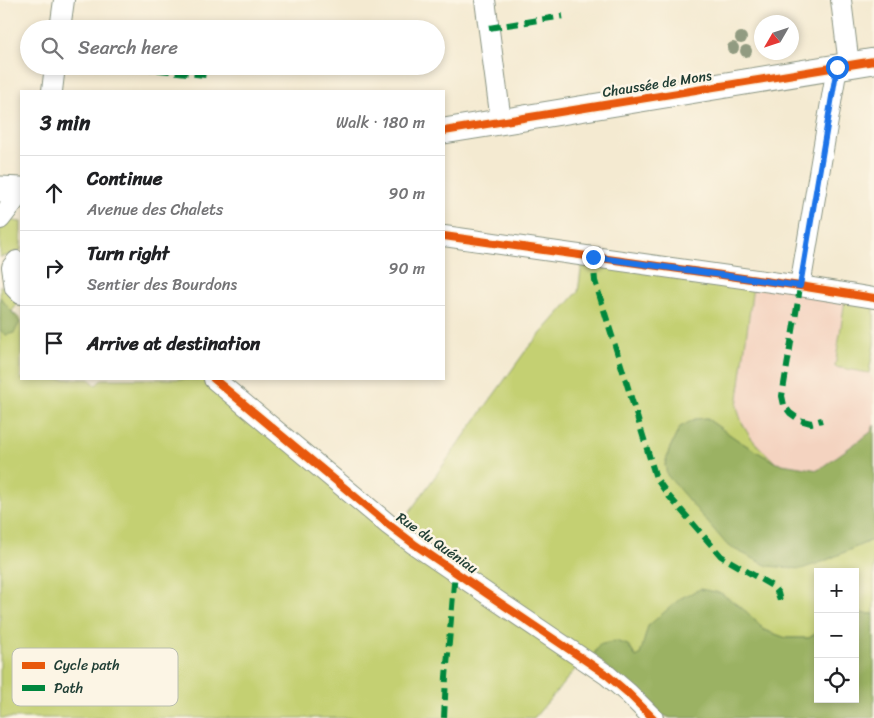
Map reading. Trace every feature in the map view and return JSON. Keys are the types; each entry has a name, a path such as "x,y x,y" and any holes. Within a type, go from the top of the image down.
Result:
{"main road":[{"name":"Chaussée de Mons","path":"445,131 874,61"},
{"path":"0,189 20,191"}],"street":[{"path":"61,20 64,0"},
{"path":"485,0 501,121"},
{"path":"800,286 843,66 841,0"},
{"path":"52,90 55,75"},
{"path":"0,219 20,192"},
{"path":"445,236 874,298"},
{"path":"13,262 15,288 20,293"},
{"name":"Rue du Quéniau","path":"215,380 389,525 607,675 653,718"}],"shaded area":[{"path":"754,279 846,293 835,367 869,373 874,380 874,425 871,432 818,470 776,463 750,438 740,420 737,406"}],"green space":[{"path":"4,219 20,222 20,250 0,257 0,224"},
{"path":"583,256 754,279 737,406 743,424 751,438 776,463 739,441 706,418 680,427 669,450 665,465 822,562 874,539 874,614 859,613 859,568 814,568 814,635 809,638 786,638 764,630 747,612 648,626 641,655 636,657 628,645 594,654 584,659 534,718 0,718 0,285 20,299 12,311 20,319 20,380 90,380 96,385 101,380 215,380 414,543 411,529 405,518 527,349 578,292"},
{"path":"846,293 874,298 874,344 869,373 835,367"},
{"path":"0,297 20,322 14,333 6,335 0,330"},
{"path":"706,418 739,441 776,463 818,470 871,432 874,425 874,539 822,562 801,569 768,566 728,546 667,475 665,465 669,450 680,427 695,419"},
{"path":"700,589 721,593 747,612 764,630 786,638 809,638 814,635 814,703 859,703 859,613 874,614 874,718 670,718 643,707 594,654 599,645 615,641 628,645 636,657 640,655 648,626 681,598"}],"marked path":[{"path":"489,28 563,16"},
{"path":"593,257 595,281 656,478 668,495 721,556 772,586 778,593 780,601"},
{"path":"800,286 782,396 784,405 790,413 800,420 811,423 822,420"},
{"path":"444,718 455,572"}],"cycle path":[{"path":"445,131 874,61"},
{"path":"445,236 874,298"},
{"path":"215,380 389,525 607,675 653,718"}],"route":[{"path":"593,257 800,286 837,67"}]}
